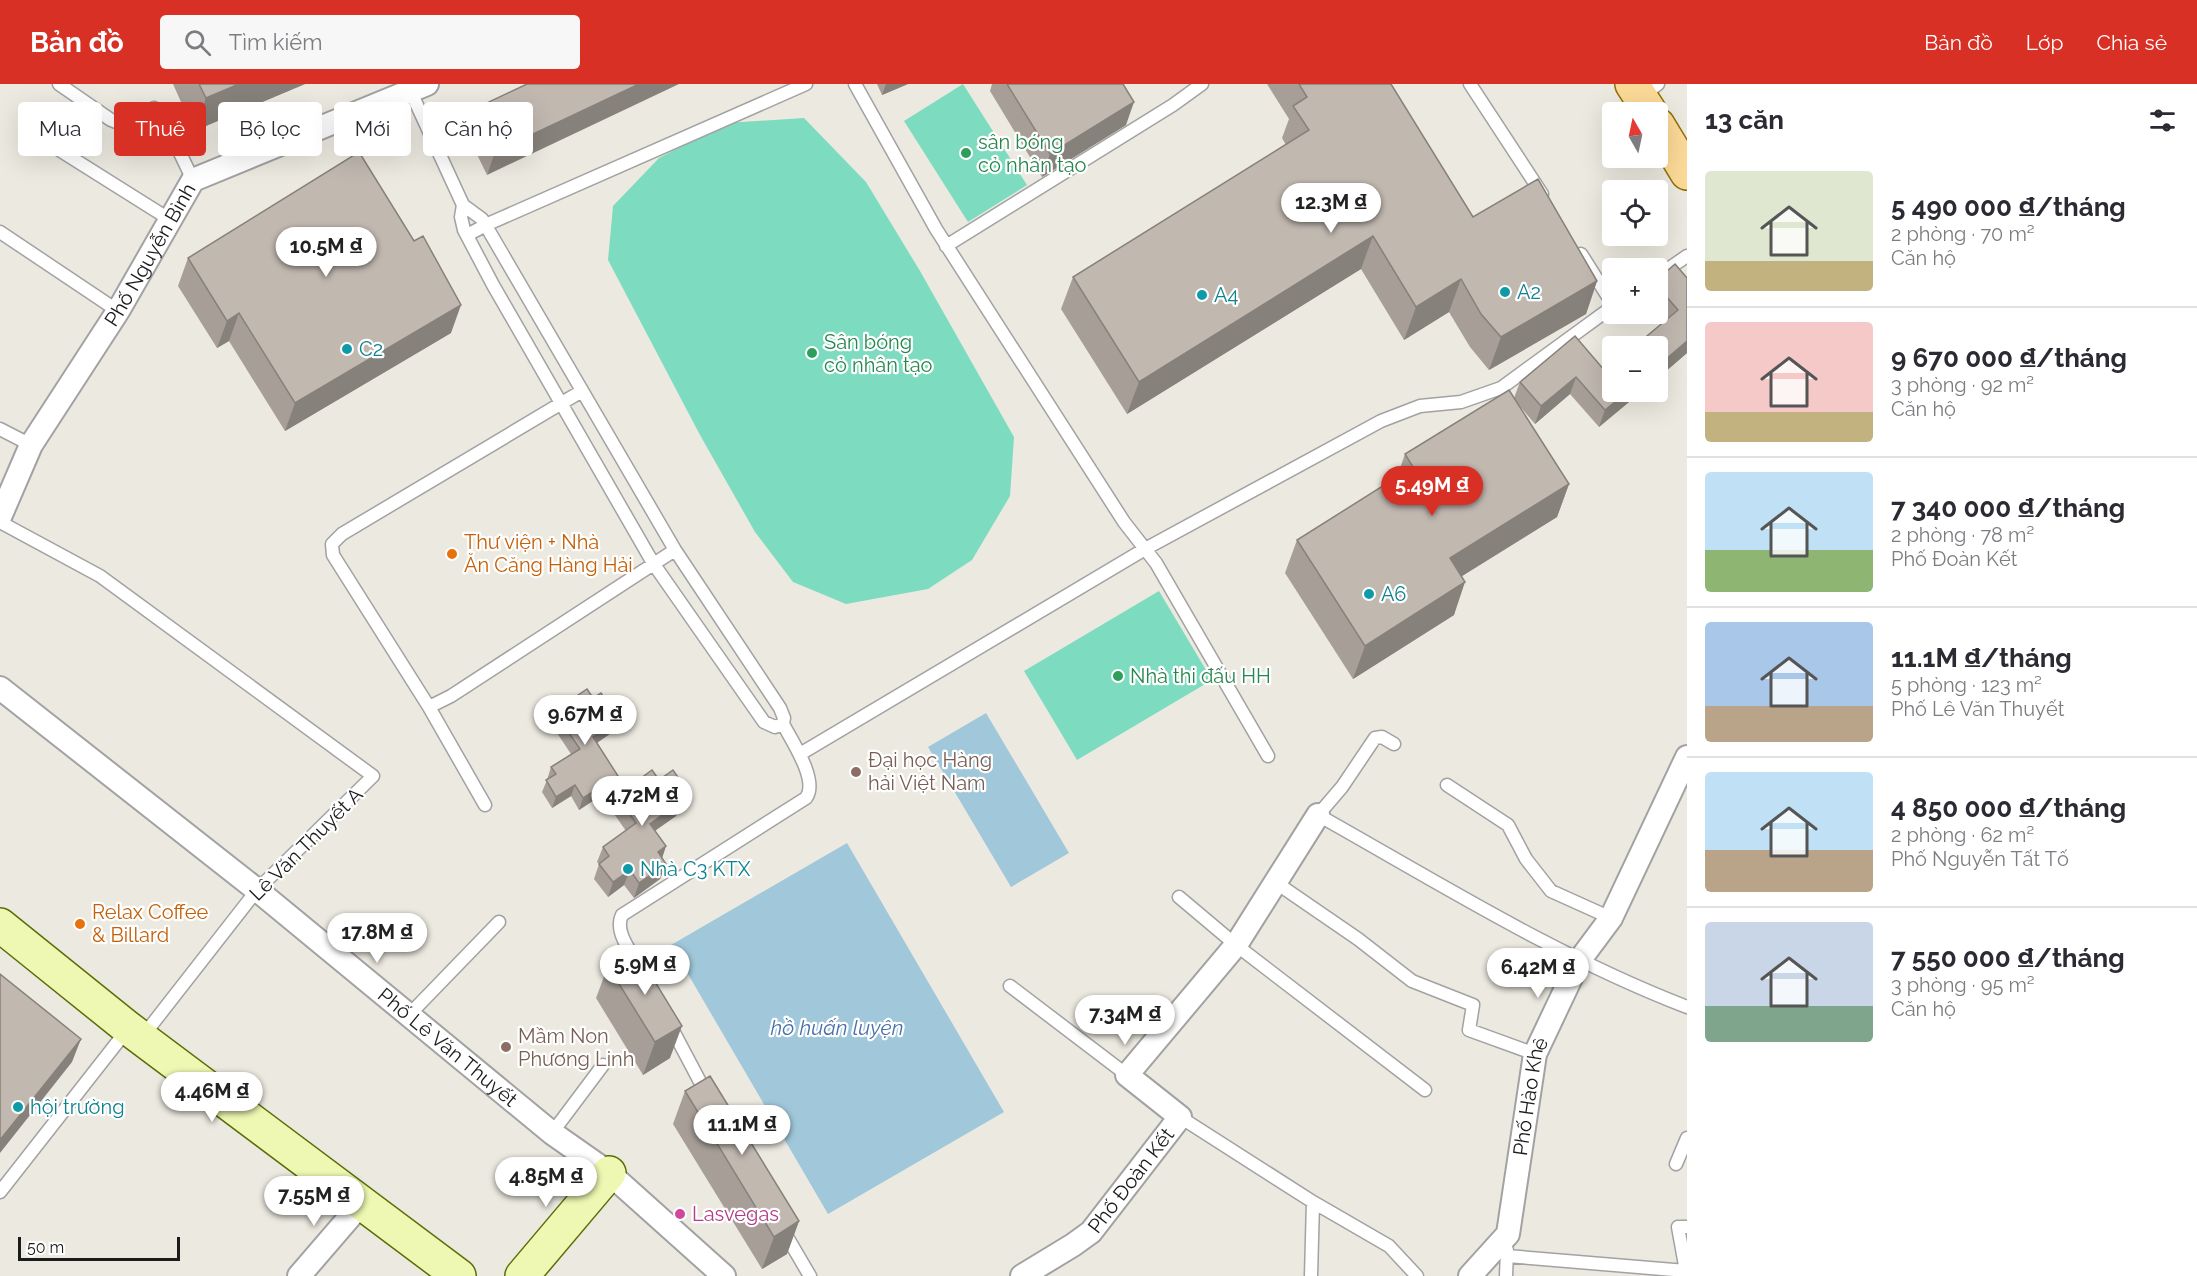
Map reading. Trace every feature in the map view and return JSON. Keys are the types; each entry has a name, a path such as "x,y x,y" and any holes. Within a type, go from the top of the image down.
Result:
{"main road":[{"path":"1668,141 1687,172"}],"street":[{"name":"Phố Nguyễn Bình","path":"0,518 31,445 118,312 193,180 418,87"},
{"name":"Phố Lê Văn Thuyết","path":"0,688 257,890 408,1017 552,1133 609,1173 724,1276"},
{"name":"Phố Hào Khê","path":"1507,1245 1535,1054 1579,960 1611,918 1685,768"},
{"path":"1127,1075 1236,945 1318,815"},
{"path":"0,925 135,1033 459,1276"},
{"name":"Phố Đoàn Kết","path":"1022,1276 1091,1232 1180,1118 1127,1075"},
{"path":"522,1276 609,1173"},
{"path":"298,1276 361,1204"},
{"path":"1470,1276 1507,1245"}],"lane":[{"path":"59,84 111,120 126,126 154,108 165,122 193,180"},
{"path":"467,235 806,84"},
{"path":"855,84 946,246 1124,522 1156,563 1268,756"},
{"path":"946,246 1173,105 1202,84"},
{"path":"1470,84 1548,203"},
{"path":"418,87 462,205 461,217 467,235 493,285 653,563 764,722 775,727 783,724"},
{"path":"69,156 169,219"},
{"path":"462,205 474,212 486,226 675,550 780,708 784,718 783,724 800,754 811,785 811,791 806,798 622,915 619,922 620,931 642,972"},
{"path":"0,232 118,312"},
{"path":"1574,243 1602,289"},
{"path":"1668,269 1687,256"},
{"path":"800,754 1145,549 1381,421 1420,406 1461,402 1501,388 1602,312"},
{"path":"485,805 429,707 333,555 332,544 342,534 582,391"},
{"path":"0,429 31,445"},
{"name":"Lê Văn Thuyết A","path":"0,522 100,576 373,776 257,890 0,1192"},
{"path":"429,707 451,696 675,550"},
{"path":"1394,744 1382,737 1375,738 1342,787 1318,815 1437,884 1579,960 1687,1007"},
{"path":"1448,785 1508,825 1526,859 1551,891 1611,918"},
{"path":"1275,882 1358,939 1412,981 1473,1005 1469,1030 1535,1054"},
{"path":"1179,897 1236,945 1425,1090"},
{"path":"408,1017 499,922"},
{"path":"1010,986 1127,1075"},
{"path":"664,1013 712,1105"},
{"path":"552,1133 603,1065"},
{"path":"1180,1118 1313,1202 1389,1246 1417,1276"},
{"path":"1676,1164 1687,1138"},
{"path":"1311,1276 1313,1202"},
{"path":"775,1216 810,1276"},
{"path":"1506,1276 1507,1245 1686,1271 1678,1227 1687,1227"}],"green space":[{"name":"sân bóng cỏ nhân tạo","path":"963,84 1027,185 968,222 904,121"},
{"name":"Sân bóng cỏ nhân tạo","path":"804,118 866,182 920,271 1014,437 1010,496 972,560 928,589 846,604 793,582 755,532 700,435 608,260 613,206 659,158 726,123"},
{"name":"Nhà thi đấu HH","path":"1159,591 1212,680 1077,760 1024,671"}],"water":[{"path":"986,713 1069,853 1011,887 928,747"},
{"name":"hồ huấn luyện","path":"847,843 1004,1112 828,1214 671,945"}],"building":[{"path":"199,84 239,84 206,98"},
{"path":"527,84 639,84 533,134 533,102 489,102"},
{"path":"1007,84 1123,84 1134,102 1050,154"},
{"path":"1299,84 1391,84 1473,217 1538,179 1597,281 1501,337 1481,314 1461,279 1416,307 1373,236 1139,382 1073,277 1309,130 1293,106 1307,97"},
{"path":"353,156 361,156 414,241 423,236 461,305 295,403 239,313 227,321 188,258"},
{"path":"1675,264 1687,278 1687,341 1668,357 1668,336 1647,336 1661,324 1668,324 1668,318 1678,310 1668,298 1668,270"},
{"path":"1575,336 1602,368 1602,402 1615,402 1605,410 1576,377 1541,406 1520,382"},
{"path":"1509,390 1569,484 1450,558 1465,582 1365,646 1297,540 1413,467 1405,454"},
{"path":"587,689 593,698 601,693 619,720 593,737 618,776 583,798 575,785 556,797 546,780 556,774 551,767 580,749 559,718 567,713 562,706"},
{"path":"652,770 659,780 673,770 684,786 675,793 681,801 650,824 666,846 658,852 666,864 639,883 630,870 613,882 599,864 609,856 603,847 636,823 617,796"},
{"path":"635,949 682,1026 655,1042 608,966"},
{"name":"hội trường","path":"0,974 81,1039 0,1140"},
{"path":"710,1076 799,1221 774,1237 685,1091"}],"place":[{"name":"sân bóng cỏ nhân tạo","path":"966,153"},
{"name":"A2","path":"1505,292"},
{"name":"A4","path":"1202,295"},
{"name":"C2","path":"347,349"},
{"name":"Sân bóng cỏ nhân tạo","path":"812,353"},
{"name":"Thư viện + Nhà Ăn Căng Hàng Hải","path":"452,554"},
{"name":"A6","path":"1369,594"},
{"name":"Nhà thi đấu HH","path":"1118,676"},
{"name":"Đại học Hàng hải Việt Nam","path":"856,772"},
{"name":"Nhà C3 KTX","path":"628,869"},
{"name":"Relax Coffee & Billard","path":"80,924"},
{"name":"Mầm Non Phương Linh","path":"506,1047"},
{"name":"hội trường","path":"18,1107"},
{"name":"Lasvegas","path":"680,1214"}]}
